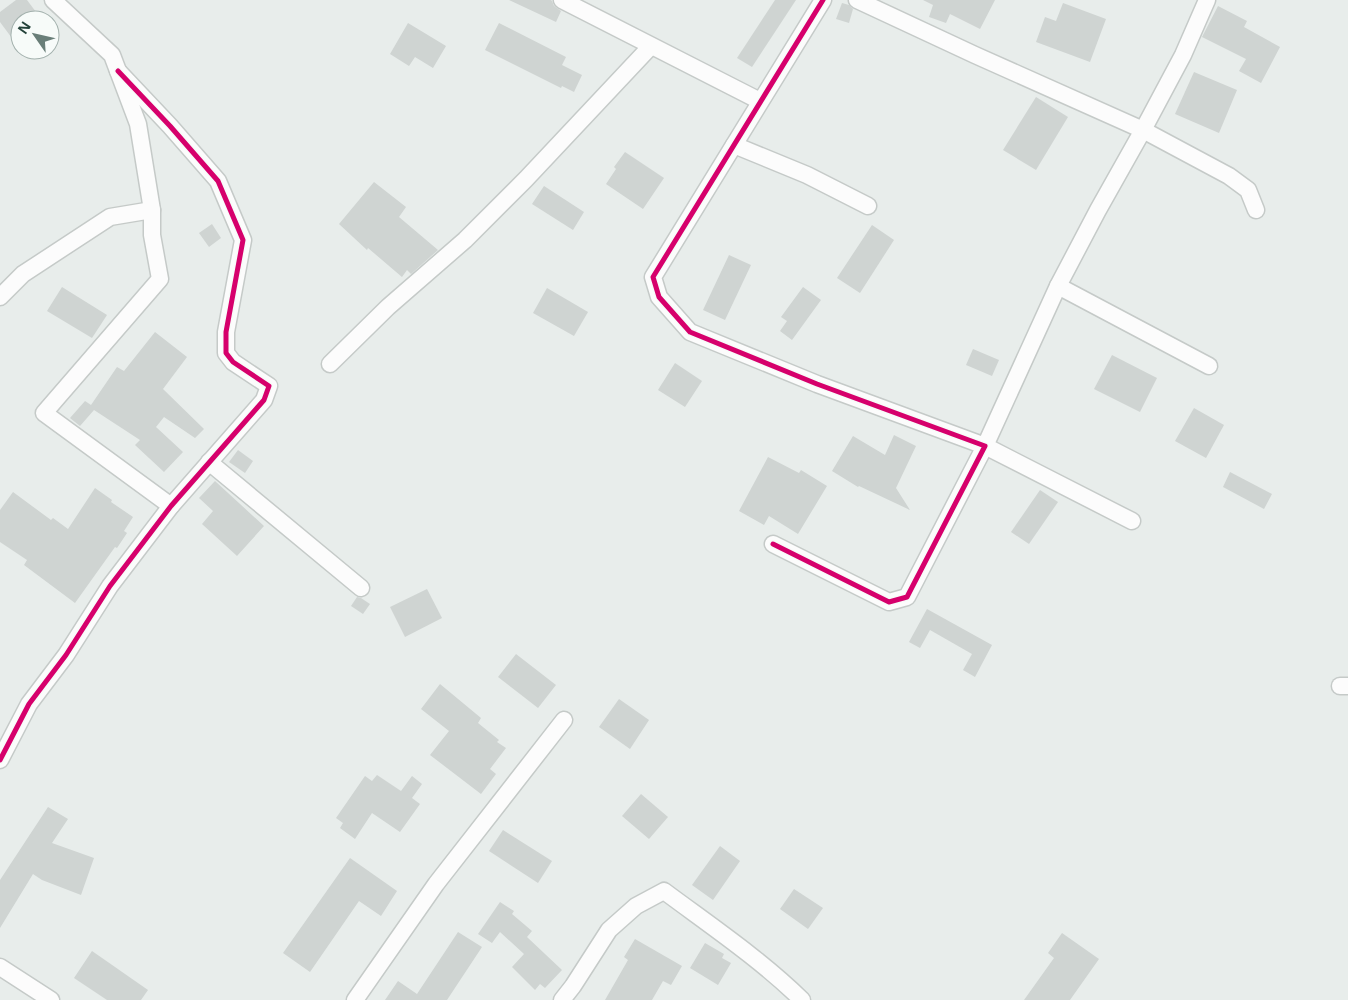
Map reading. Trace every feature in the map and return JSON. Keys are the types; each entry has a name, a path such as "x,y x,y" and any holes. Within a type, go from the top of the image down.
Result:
{"street":[{"path":"53,0 112,55 138,124 152,210 152,235 160,279 44,412 171,506"},
{"path":"562,0 760,101"},
{"path":"822,0 653,277 659,297 690,332 817,384 985,446 1132,521"},
{"path":"857,0 1144,130 1229,176 1248,190 1256,210"},
{"path":"773,544 889,602 908,597 985,446 1058,286 1098,210 1144,130 1183,55 1207,0"},
{"path":"330,364 388,307 465,240 540,164 651,46"},
{"path":"0,760 29,704 66,655 110,586 171,506 264,400 269,386 233,362 226,353 226,332 243,240 218,181 118,71"},
{"path":"734,145 807,176 868,206"},
{"path":"0,297 23,274 110,217 152,210"},
{"path":"1058,286 1209,366"},
{"path":"209,462 361,588"},
{"path":"354,1000 436,884 564,720"},
{"path":"562,1000 609,930 636,906 664,891 729,939 782,981 802,1000"},
{"path":"0,967 51,1000"}],"building":[{"path":"16,0 27,0 34,10 10,10 10,36 0,22 0,12"},
{"path":"509,0 551,0 554,6 561,11 556,22"},
{"path":"775,0 796,0 752,67 737,58"},
{"path":"923,0 995,0 980,29 950,14 946,23 929,17 933,5"},
{"path":"842,3 849,5 853,9 849,23 836,19"},
{"path":"1063,3 1106,19 1090,62 1036,42 1045,17 1056,21"},
{"path":"1218,6 1247,21 1244,27 1280,47 1261,83 1239,71 1246,59 1202,37"},
{"path":"408,23 446,46 433,68 415,57 409,66 390,54"},
{"path":"499,23 566,57 562,65 582,75 574,92 562,86 561,88 485,50"},
{"path":"1194,72 1237,90 1219,133 1175,114"},
{"path":"1036,97 1068,117 1036,170 1003,150"},
{"path":"625,152 664,178 643,209 606,184 616,169 614,167"},
{"path":"374,182 406,207 399,217 438,250 411,274 407,270 402,277 368,248 367,250 339,224"},
{"path":"544,186 584,212 573,230 532,204"},
{"path":"212,224 221,238 209,247 199,233"},
{"path":"872,225 894,240 860,293 837,278"},
{"path":"729,255 751,265 725,320 703,310"},
{"path":"62,287 107,315 92,338 47,311"},
{"path":"803,287 821,300 792,340 780,331 787,321 781,317"},
{"path":"547,288 588,312 574,336 533,313"},
{"path":"155,332 187,357 163,389 204,429 195,438 164,417 156,427 183,452 164,472 135,445 140,440 94,410 80,426 70,418 85,401 91,405 117,367 124,371"},
{"path":"973,349 999,360 992,376 966,365"},
{"path":"1112,355 1157,378 1140,412 1094,389"},
{"path":"675,363 702,381 685,407 658,390"},
{"path":"1194,408 1224,425 1206,458 1175,441"},
{"path":"894,435 916,446 896,488 910,510 858,487 832,471 853,436 885,455"},
{"path":"238,450 253,461 245,473 229,462"},
{"path":"768,457 799,473 801,470 827,486 798,534 769,516 764,525 739,511"},
{"path":"1230,472 1272,494 1264,509 1223,487"},
{"path":"215,481 264,526 237,556 202,524 213,511 199,498"},
{"path":"95,488 133,517 124,531 127,533 117,548 115,547 75,603 24,565 27,560 0,542 0,510 13,492 51,520 53,518 68,529"},
{"path":"1040,490 1058,502 1029,544 1011,532"},
{"path":"427,589 442,618 405,637 390,607"},
{"path":"357,597 370,604 363,614 351,606"},
{"path":"927,609 992,645 975,677 963,670 972,654 930,630 920,648 909,642"},
{"path":"516,654 556,685 538,708 498,677"},
{"path":"440,684 481,718 478,723 499,740 497,742 506,748 490,769 496,774 481,794 430,755 449,731 421,709"},
{"path":"619,699 649,720 630,749 599,727"},
{"path":"377,775 401,791 412,776 422,784 412,798 420,804 400,832 372,813 355,839 340,828 343,823 336,818 365,776 372,781"},
{"path":"641,794 668,817 649,839 622,816"},
{"path":"48,807 68,819 52,843 94,858 81,895 42,880 33,874 0,928 0,880"},
{"path":"503,830 552,861 538,883 489,851"},
{"path":"720,846 740,861 713,900 692,885"},
{"path":"350,858 397,891 381,916 359,901 310,972 283,953"},
{"path":"794,889 823,908 808,929 780,909"},
{"path":"500,902 514,911 512,914 532,931 527,937 562,970 545,988 540,984 535,990 512,967 524,954 500,932 492,943 478,934"},
{"path":"458,932 482,947 447,1000 385,1000 398,981 417,994"},
{"path":"1062,933 1099,959 1070,1000 1024,1000 1054,958 1048,953"},
{"path":"635,939 682,966 671,985 663,981 652,1000 605,1000 628,960 624,957"},
{"path":"705,943 724,954 722,958 731,963 718,985 690,968"},
{"path":"92,951 148,990 141,1000 107,1000 74,978"}],"cycle path":[{"path":"773,544 889,602 907,597 985,446 817,384 690,332 659,297 653,277 823,0"},
{"path":"0,760 29,704 66,655 110,586 171,506 264,400 269,386 233,362 226,353 226,332 243,240 218,181 118,71"}]}
